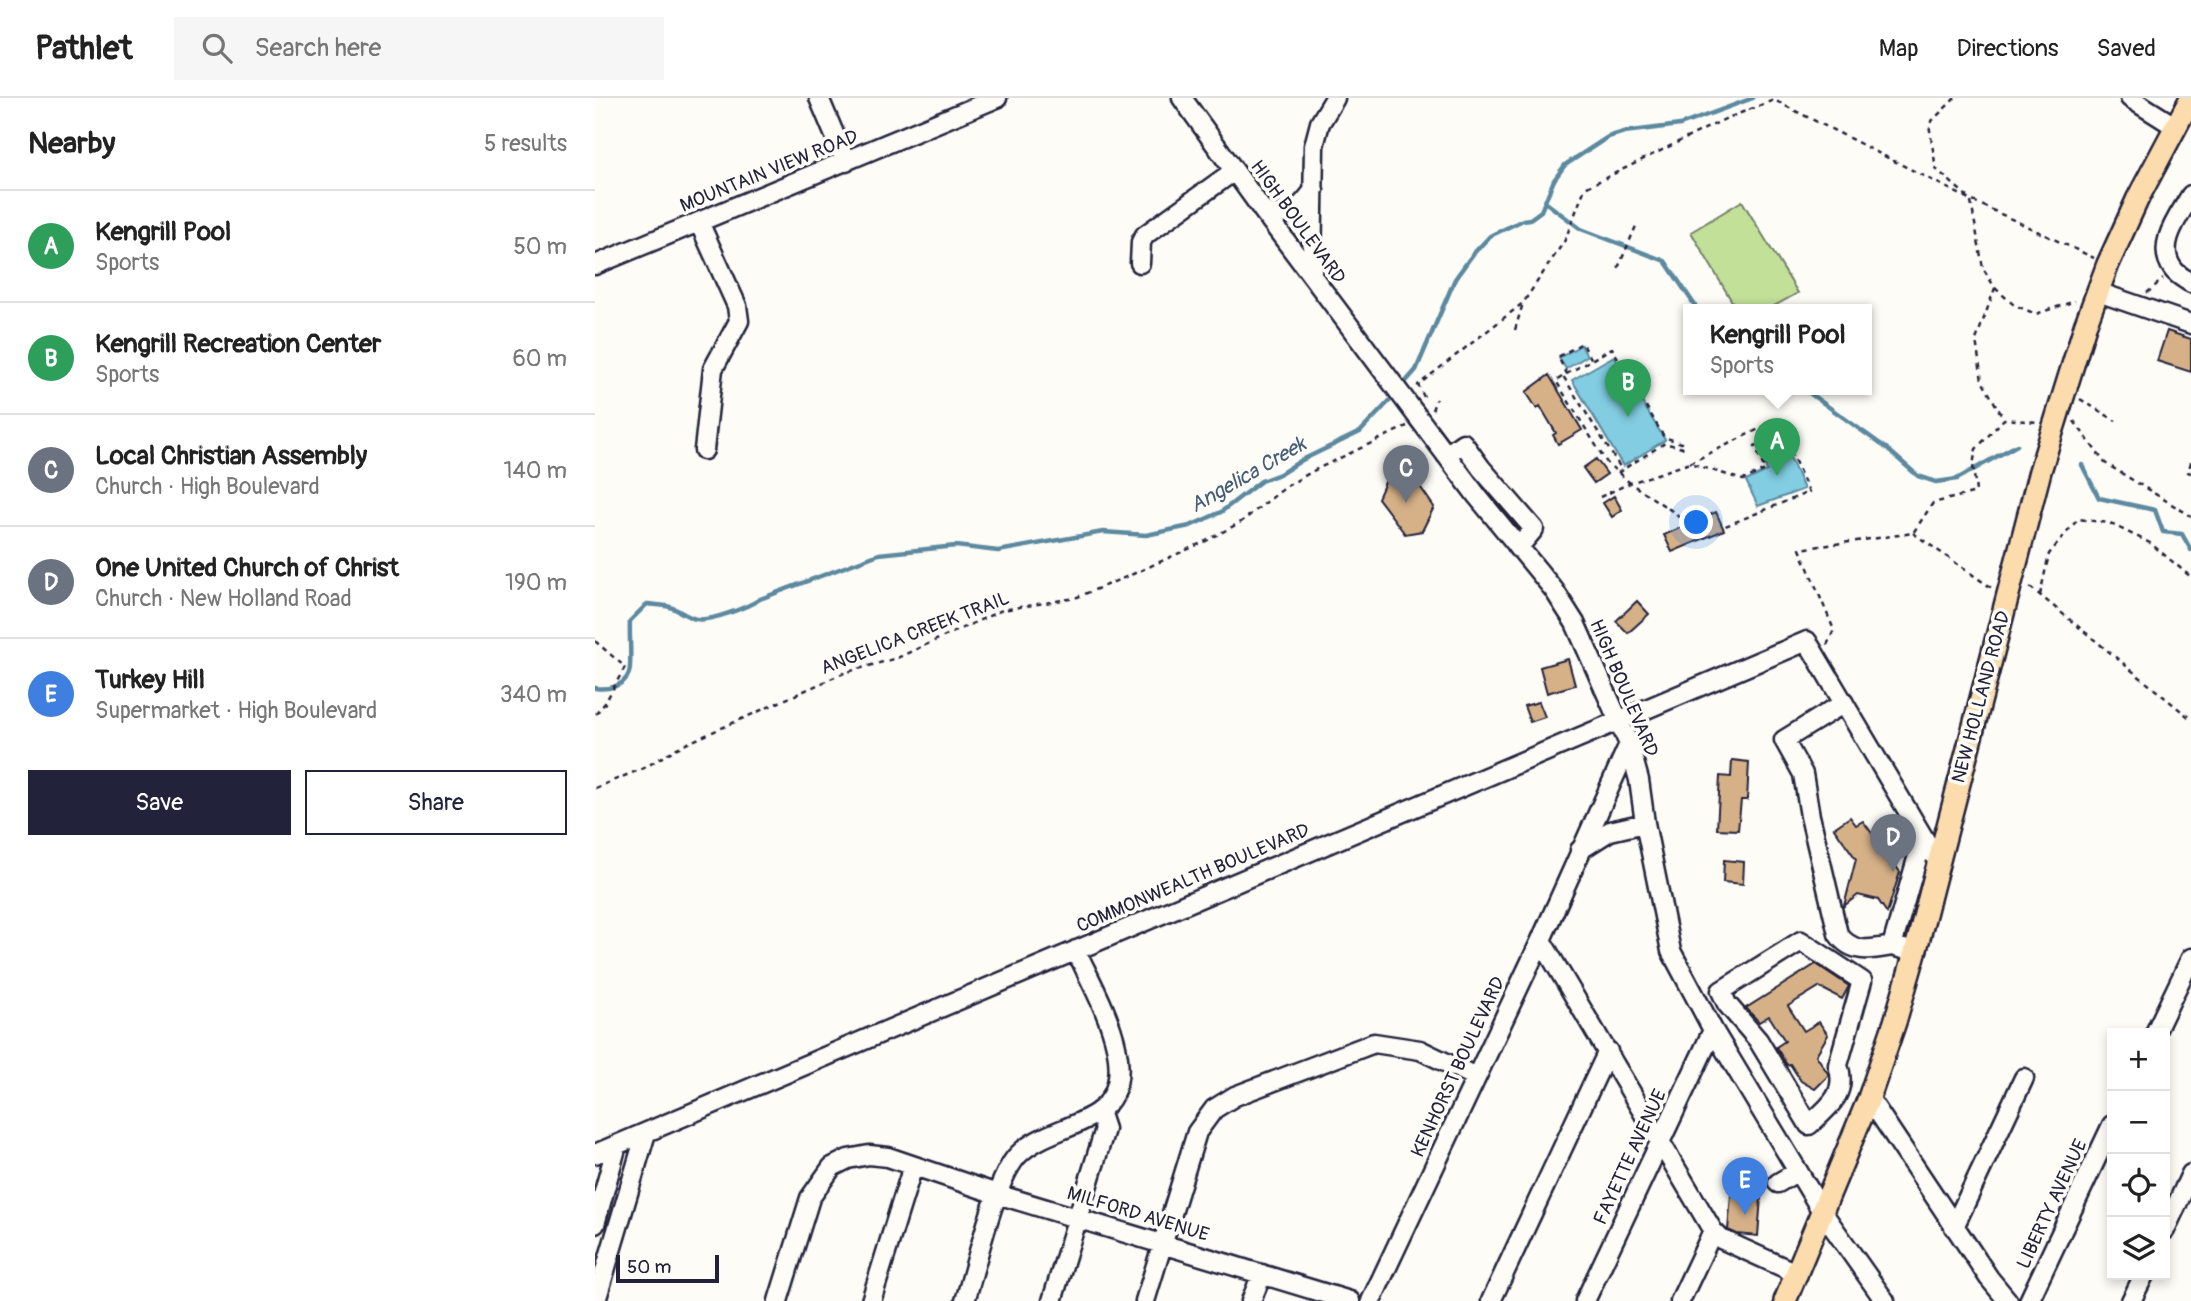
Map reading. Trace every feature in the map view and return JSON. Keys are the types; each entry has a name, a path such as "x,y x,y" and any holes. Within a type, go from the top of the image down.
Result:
{"main road":[{"name":"NEW HOLLAND ROAD","path":"1785,1301 1869,1098 1895,1022 2040,471 2081,338 2108,264 2138,198 2191,99"}],"street":[{"path":"819,98 846,162"},
{"name":"MOUNTAIN VIEW ROAD","path":"595,265 997,98"},
{"name":"HIGH BOULEVARD","path":"1182,98 1263,212 1446,455 1554,590 1575,623 1629,744 1639,780 1671,951 1709,1023 1823,1213 1885,1301"},
{"path":"1312,275 1314,145 1326,110 1335,98"},
{"path":"2130,98 2176,127"},
{"path":"1140,262 1141,242 1145,235 1234,171"},
{"path":"1263,212 1283,216 1293,212 1303,205 1314,190"},
{"path":"2191,195 2171,230 2166,246 2173,270 2191,283"},
{"path":"699,222 737,306 739,321 713,369 704,450"},
{"path":"2098,292 2191,324"},
{"name":"COMMONWEALTH BOULEVARD","path":"595,1153 1807,641 1819,661"},
{"path":"1819,661 1938,862"},
{"path":"1844,703 1784,740 1803,774 1810,816 1838,934 1854,949 1892,946 1915,952"},
{"name":"KENHORST BOULEVARD","path":"1371,1301 1541,940 1629,744"},
{"path":"1580,850 1610,831 1645,823"},
{"path":"1892,946 1923,838"},
{"path":"1541,940 1713,1231 1721,1239 1798,1274"},
{"path":"1801,941 1862,981 1838,1065 1843,1079 1833,1103 1809,1125 1797,1105 1758,1040 1727,1004 1721,991 1801,941"},
{"path":"965,1301 997,1194 1008,1168 1023,1151 1099,1111 1110,1098 1117,1082 1119,1065 1116,1039 1076,950"},
{"path":"2157,1028 2191,958"},
{"path":"1709,1023 1727,1004"},
{"name":"FAYETTE AVENUE","path":"1585,1301 1661,1141 1709,1023"},
{"path":"1145,1301 1201,1125 1214,1109 1235,1096 1374,1043 1420,1050 1476,1077"},
{"path":"1490,1301 1608,1051"},
{"path":"1954,1227 2024,1078"},
{"path":"1869,1098 1954,1227 2008,1301"},
{"path":"1768,1122 1797,1105"},
{"path":"1052,1301 1105,1129 1099,1111"},
{"path":"596,1301 646,1133"},
{"name":"LIBERTY AVENUE","path":"2029,1301 2107,1136"},
{"path":"595,1224 617,1145"},
{"name":"MILFORD AVENUE","path":"778,1301 810,1198 832,1167 848,1159 869,1155 888,1157 997,1194 1350,1301"},
{"path":"871,1301 913,1166"},
{"path":"1777,1182 1798,1171"},
{"path":"2170,1219 2191,1174"},
{"path":"1681,1301 1713,1231"},
{"path":"1251,1301 1262,1274"},
{"path":"2131,1301 2142,1280"}],"path":[{"path":"1955,98 1929,124 1934,158 1936,169 1971,200 1983,268 1995,288 2014,305 2036,314 2075,301"},
{"path":"1515,330 1523,303 1565,240 1585,188 1725,119 1775,100 1971,200 2108,264"},
{"path":"1618,268 1636,226"},
{"path":"2133,305 2173,270"},
{"path":"1995,288 1976,340 1982,380 2004,419"},
{"path":"1436,400 1431,413 1418,385 1523,303"},
{"path":"1592,359 1582,343 1558,357 1565,375 1622,470"},
{"path":"1618,473 1665,443 1682,448 1684,444 1664,437 1612,348 1556,381 1604,458 1618,473 1630,483 1675,513 1685,524"},
{"path":"2080,399 2116,421"},
{"name":"ANGELICA CREEK TRAIL","path":"595,788 644,768 677,748 844,673 897,658 1002,610 1075,598 1133,574 1241,522 1287,486 1416,415"},
{"path":"2004,419 2037,422"},
{"path":"1913,533 1933,503 1976,492 1973,465 1976,449 2004,419"},
{"path":"2074,421 2105,463 2191,516"},
{"path":"1600,497 1630,483 1690,463 1773,422"},
{"path":"1690,463 1743,480 1765,470 1755,446 1783,435 1809,492 1723,527"},
{"path":"1599,462 1604,458"},
{"path":"2191,462 2188,472 2191,473"},
{"path":"2040,595 2049,554 2078,519 2109,523 2150,543 2191,577"},
{"path":"1819,661 1834,630 1800,549 1913,533 1996,591"},
{"path":"2030,587 2191,719"},
{"path":"595,640 625,667 605,703 595,715"}],"green space":[{"path":"1742,201 1798,293 1778,304 1733,304 1691,232"}],"water":[{"path":"1581,345 1587,356 1566,369 1559,358"},
{"path":"1614,356 1665,440 1623,466 1572,380"},
{"path":"1785,446 1804,489 1758,506 1746,481 1767,471 1762,455"}],"building":[{"path":"2167,331 2191,339 2191,372 2157,361"},
{"path":"1549,375 1582,430 1558,444 1553,435 1556,433 1540,406 1537,409 1526,392"},
{"path":"1596,459 1607,474 1594,483 1583,468"},
{"path":"1415,479 1434,507 1422,531 1405,534 1378,498 1386,480"},
{"path":"1614,496 1622,510 1612,517 1603,503"},
{"path":"1716,512 1724,530 1672,552 1664,535"},
{"path":"1637,601 1649,614 1628,633 1616,621"},
{"path":"1568,659 1575,685 1547,693 1540,667"},
{"path":"1539,702 1545,717 1530,722 1524,706"},
{"path":"1732,760 1749,762 1747,800 1741,800 1738,830 1717,829 1720,776 1731,777"},
{"path":"1850,817 1856,825 1863,821 1900,872 1887,913 1878,900 1858,895 1844,906 1856,859 1834,828"},
{"path":"1724,860 1744,862 1743,884 1723,882"},
{"path":"1816,964 1849,986 1842,999 1819,987 1788,1006 1804,1031 1819,1022 1828,1035 1816,1055 1829,1075 1815,1089 1801,1081 1790,1064 1787,1065 1776,1047 1785,1041 1769,1016 1759,1022 1746,1008"},
{"path":"1731,1195 1761,1197 1758,1236 1737,1234 1728,1230"}],"waterway":[{"name":"Angelica Creek","path":"1401,387 1416,370 1455,279 1473,254 1490,236 1530,219 1541,211 1554,180 1565,165 1608,137 1624,132 1680,125 1753,98"},
{"path":"1545,202 1581,229 1665,261 1694,304"},
{"name":"Angelica Creek","path":"595,688 615,686 627,678 630,663 630,621 647,604 670,607 696,619 710,618 738,610 760,599 879,554 956,546 998,551 1103,532 1146,535 1190,526 1221,512 1261,481 1280,474 1302,460 1360,432 1396,394"},
{"path":"1812,395 1886,448 1918,476 1936,482 1957,479 2017,445"},
{"path":"2082,465 2099,498 2155,510 2163,532 2182,534 2191,550"}],"place":[{"name":"Kengrill Recreation Center","path":"1628,417"},
{"name":"Kengrill Pool","path":"1777,476"},
{"name":"Local Christian Assembly","path":"1406,503"},
{"name":"One United Church of Christ","path":"1893,872"},
{"name":"Turkey Hill","path":"1745,1215"}]}
